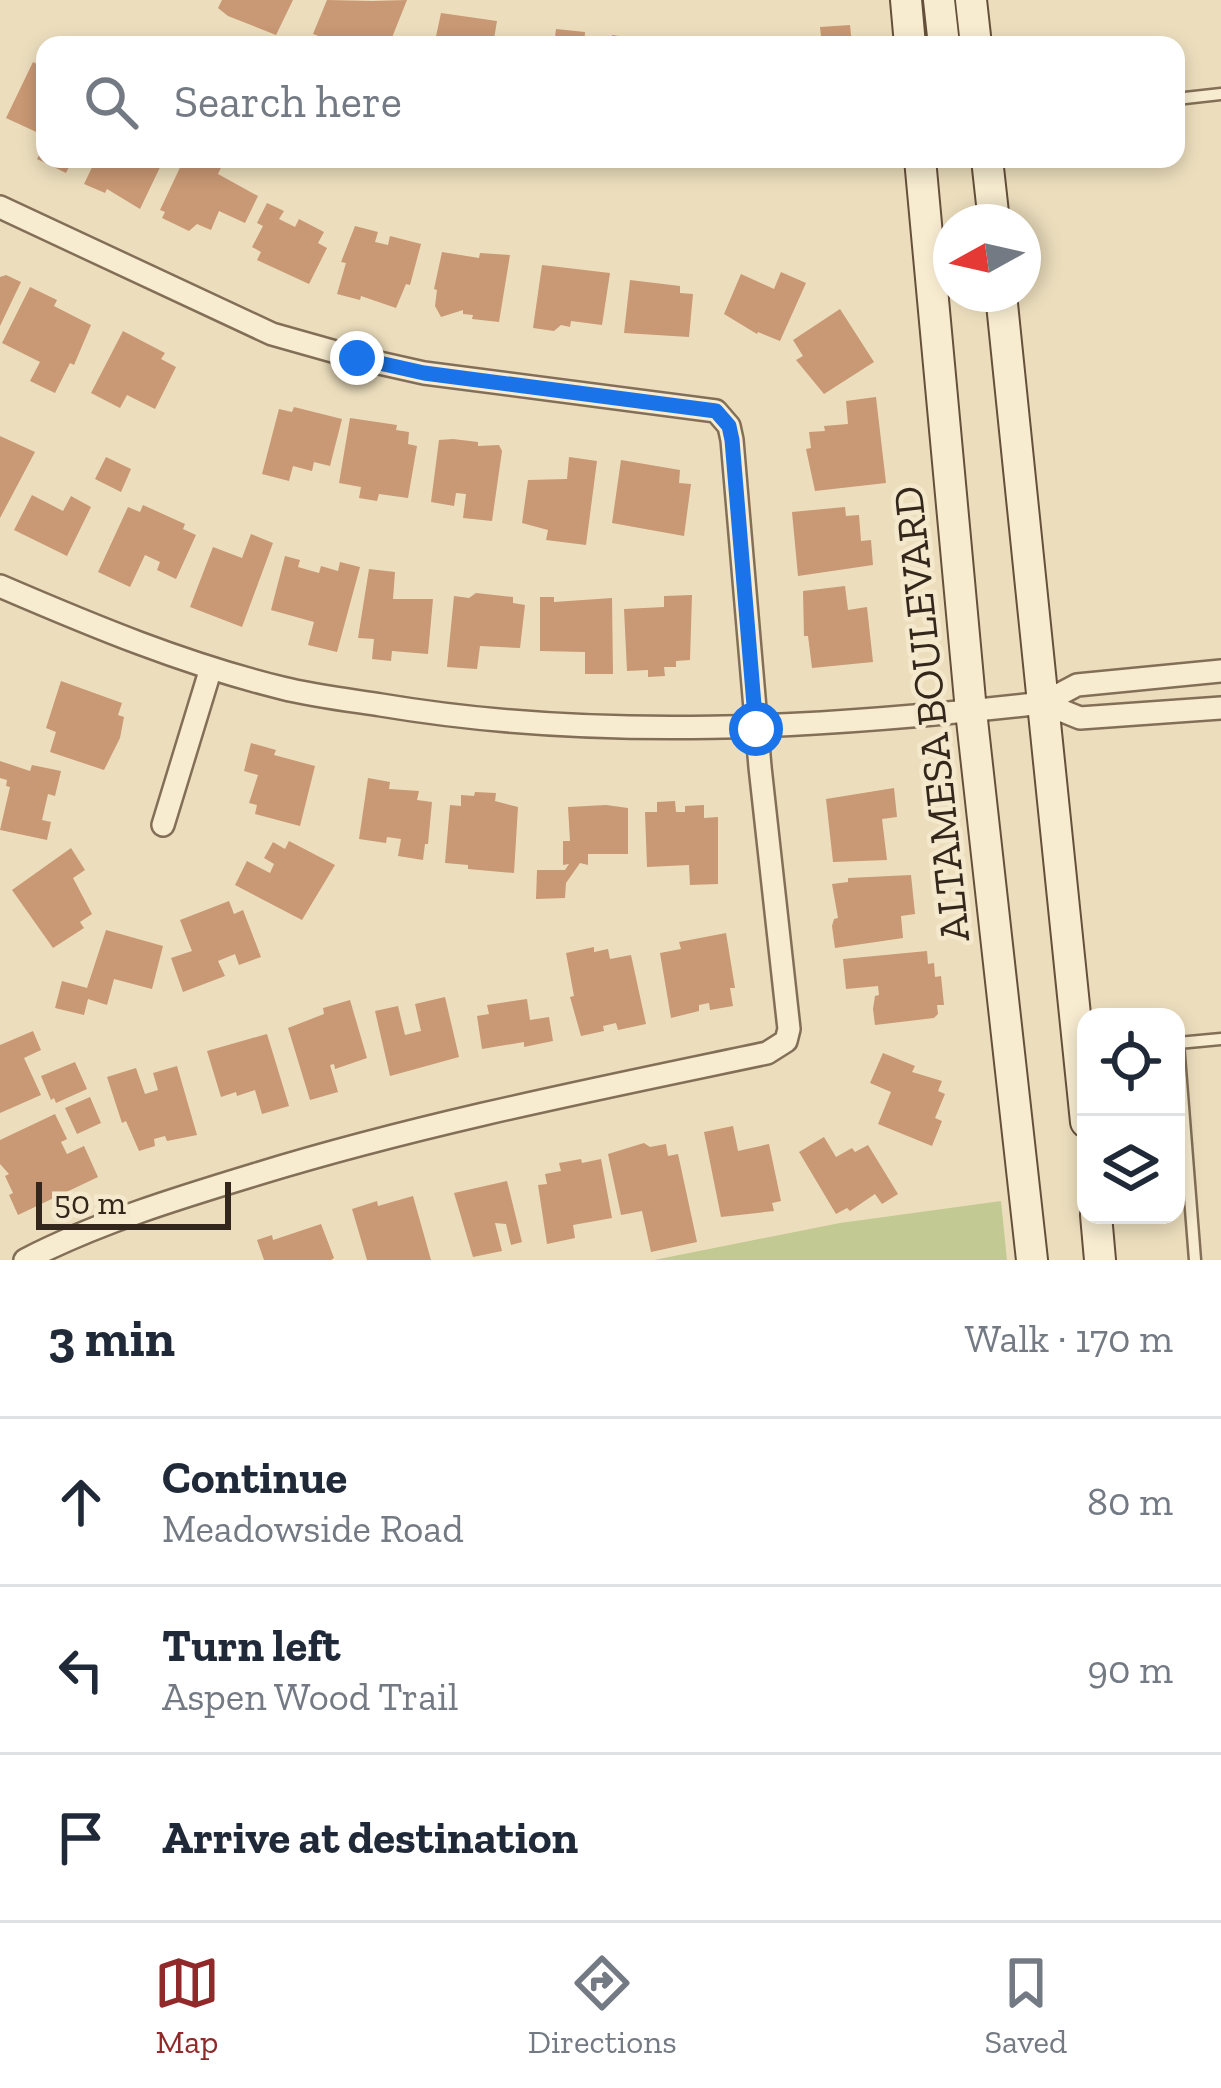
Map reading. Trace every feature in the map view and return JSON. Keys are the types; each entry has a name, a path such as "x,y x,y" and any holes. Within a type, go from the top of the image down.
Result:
{"main road":[{"path":"906,0 909,36"},
{"path":"939,0 943,36"},
{"path":"971,0 975,36"},
{"name":"ALTAMESA BOULEVARD","path":"921,168 971,711 1032,1260"},
{"path":"988,168 992,204"},
{"path":"1003,312 1085,1116"},
{"path":"1097,1224 1100,1260"}],"street":[{"path":"0,207 272,334 424,373 716,411 729,426 732,440 756,729 789,1029 786,1040 767,1052 519,1105 301,1160 147,1207 25,1260"},
{"path":"0,586 152,650 211,668 285,689 430,713 676,730 756,729 1043,703 1077,686 1221,671"},
{"path":"163,825 211,668"},
{"path":"1043,703 1080,718 1221,708"}],"lane":[{"path":"1185,98 1221,94"},
{"path":"1195,1260 1178,1043 1221,1039"}],"green space":[{"path":"1001,1201 1007,1260 654,1260 840,1223"}],"building":[{"path":"222,0 293,0 276,35 228,16 218,8"},
{"path":"327,0 407,0 393,36 313,34"},
{"path":"441,13 497,21 494,36 436,36"},
{"path":"850,25 851,36 821,36 820,27"},
{"path":"556,29 585,32 585,36 555,36"},
{"path":"33,62 36,64 36,132 6,118"},
{"path":"92,168 160,168 140,209 107,189 105,193 84,184"},
{"path":"180,168 221,168 218,174 258,196 245,223 219,211 211,230 197,224 189,231 162,218 165,212 160,210"},
{"path":"267,203 284,211 279,219 295,227 299,219 324,232 318,243 327,248 309,284 257,260 261,252 252,247 263,226 257,223"},
{"path":"355,226 378,232 375,242 388,245 390,236 421,244 410,285 406,284 396,308 337,294 346,263 341,262"},
{"path":"442,252 479,258 480,253 510,255 499,322 472,319 463,310 441,317 434,289"},
{"path":"542,265 610,273 602,325 571,321 570,327 561,325 554,331 533,328"},
{"path":"781,272 806,283 780,341 757,334 724,314 741,274 774,289"},
{"path":"0,277 21,282 0,326"},
{"path":"630,280 680,286 680,293 693,294 689,337 624,333"},
{"path":"30,287 91,325 74,365 70,363 55,393 30,381 40,362 2,343"},
{"path":"840,309 874,362 824,394 796,360 803,356 793,340"},
{"path":"123,331 165,353 161,359 176,367 155,409 127,395 120,408 91,393"},
{"path":"876,397 886,483 815,491 806,449 811,448 809,432 848,424 846,401"},
{"path":"294,407 342,419 330,466 314,462 312,471 293,466 289,481 262,474 279,409 292,412"},
{"path":"350,418 397,425 396,430 409,432 408,444 417,446 408,498 379,494 377,501 359,498 361,487 339,483"},
{"path":"0,436 35,452 0,518"},
{"path":"439,440 478,442 478,446 499,445 502,451 492,521 463,518 466,494 456,493 454,506 431,502"},
{"path":"106,457 131,469 121,492 95,479"},
{"path":"569,457 597,461 586,545 546,540 548,530 522,523 528,480 567,479"},
{"path":"621,460 680,470 679,483 691,484 684,536 612,523"},
{"path":"32,495 63,511 71,496 91,507 67,556 14,530"},
{"path":"143,505 185,524 183,529 196,535 176,579 157,570 160,562 145,555 130,587 98,572 128,507 140,512"},
{"path":"845,507 846,516 859,515 861,541 871,540 873,565 798,576 792,512"},
{"path":"251,534 273,543 242,627 190,607 213,547 242,558"},
{"path":"285,556 300,560 298,567 319,573 321,566 338,571 340,562 360,567 337,652 308,645 314,622 271,610"},
{"path":"369,569 395,572 393,599 433,599 428,654 392,651 391,661 372,659 374,639 358,638"},
{"path":"845,586 848,610 867,607 873,662 812,668 808,636 804,636 803,591"},
{"path":"476,593 513,597 513,603 525,605 520,648 480,646 477,669 447,667 454,596 469,598"},
{"path":"692,595 690,660 664,667 665,676 648,677 648,670 627,671 624,609 664,607 664,596"},
{"path":"540,597 554,597 554,602 612,598 613,674 585,674 585,652 540,651"},
{"path":"61,681 122,703 120,738 104,770 50,752 56,732 46,728"},
{"path":"251,743 315,766 300,826 255,814 257,805 249,803 258,775 244,771"},
{"path":"0,761 30,771 32,765 61,771 55,796 48,794 42,820 51,822 47,840 0,830 10,787 0,778"},
{"path":"368,778 390,782 389,789 419,791 417,800 432,802 423,860 398,856 401,839 387,837 386,843 359,839"},
{"path":"894,788 897,817 882,819 887,860 833,862 826,799"},
{"path":"475,792 496,793 495,801 518,807 514,873 445,863 450,805 461,806 461,795 474,796"},
{"path":"675,801 676,812 685,812 685,806 704,805 704,818 718,817 718,884 690,885 689,865 647,867 645,812 657,812 657,802"},
{"path":"568,807 628,808 628,854 588,854 588,865 580,863 566,883 565,898 536,899 537,870 565,870 569,864 563,865 563,841 570,841"},
{"path":"289,841 335,865 302,920 235,885 247,861 270,873 274,864 264,858 273,842 285,849"},
{"path":"71,848 85,870 73,878 92,914 80,922 84,928 53,948 12,890"},
{"path":"911,875 915,914 901,916 903,938 835,948 832,926 838,918 832,884 848,882 848,878"},
{"path":"229,901 234,914 243,910 261,957 239,965 235,954 218,961 225,976 183,992 171,958 192,951 180,920"},
{"path":"106,930 163,946 152,989 114,979 107,1005 88,999 84,1015 55,1008 62,981 87,988"},
{"path":"726,933 735,988 730,988 733,1006 710,1010 709,1003 699,1005 699,1011 671,1018 660,953 681,949 679,942"},
{"path":"594,947 594,952 608,949 610,959 631,955 646,1024 618,1030 616,1023 581,1036 570,997 574,996 566,953"},
{"path":"927,951 935,977 941,976 944,1005 937,1005 938,1014 875,1025 878,986 846,989 843,959"},
{"path":"445,997 459,1057 390,1076 375,1011 398,1006 405,1035 421,1031 415,1004"},
{"path":"527,999 530,1020 549,1017 553,1041 482,1049 477,1016 489,1014 487,1005"},
{"path":"350,1000 367,1058 335,1069 330,1065 338,1092 310,1100 288,1028 324,1014 323,1008"},
{"path":"33,1031 41,1050 24,1058 41,1095 0,1113 0,1045"},
{"path":"267,1034 289,1106 262,1114 255,1090 221,1097 207,1051"},
{"path":"883,1053 915,1066 912,1072 942,1081 938,1091 945,1094 935,1118 942,1121 932,1146 878,1124 891,1092 870,1083"},
{"path":"75,1062 87,1089 56,1103 41,1076"},
{"path":"177,1066 197,1135 154,1139 155,1146 139,1151 126,1121 122,1123 107,1077 136,1068 145,1094 158,1090 153,1073"},
{"path":"90,1097 101,1123 77,1134 65,1108"},
{"path":"55,1114 67,1139 61,1142 67,1154 84,1146 98,1177 18,1215 9,1195 13,1193 5,1176 9,1174 0,1164 0,1140"},
{"path":"733,1126 738,1151 769,1144 781,1201 772,1203 774,1211 721,1217 704,1132"},
{"path":"824,1137 836,1157 868,1145 898,1194 882,1204 875,1194 850,1211 836,1214 799,1152"},
{"path":"644,1143 650,1147 666,1144 668,1156 678,1154 697,1242 651,1252 642,1211 621,1215 608,1154"},
{"path":"581,1159 582,1163 601,1159 612,1218 573,1225 575,1238 547,1244 538,1185 547,1184 545,1174 561,1171 559,1163"},
{"path":"507,1181 522,1242 511,1245 506,1224 495,1223 502,1251 473,1257 454,1193"},
{"path":"413,1196 431,1260 367,1260 352,1209"},
{"path":"321,1224 331,1260 264,1260 257,1240 272,1235 273,1240"}],"route":[{"path":"357,358 424,373 716,411 729,426 732,440 756,729"}]}
